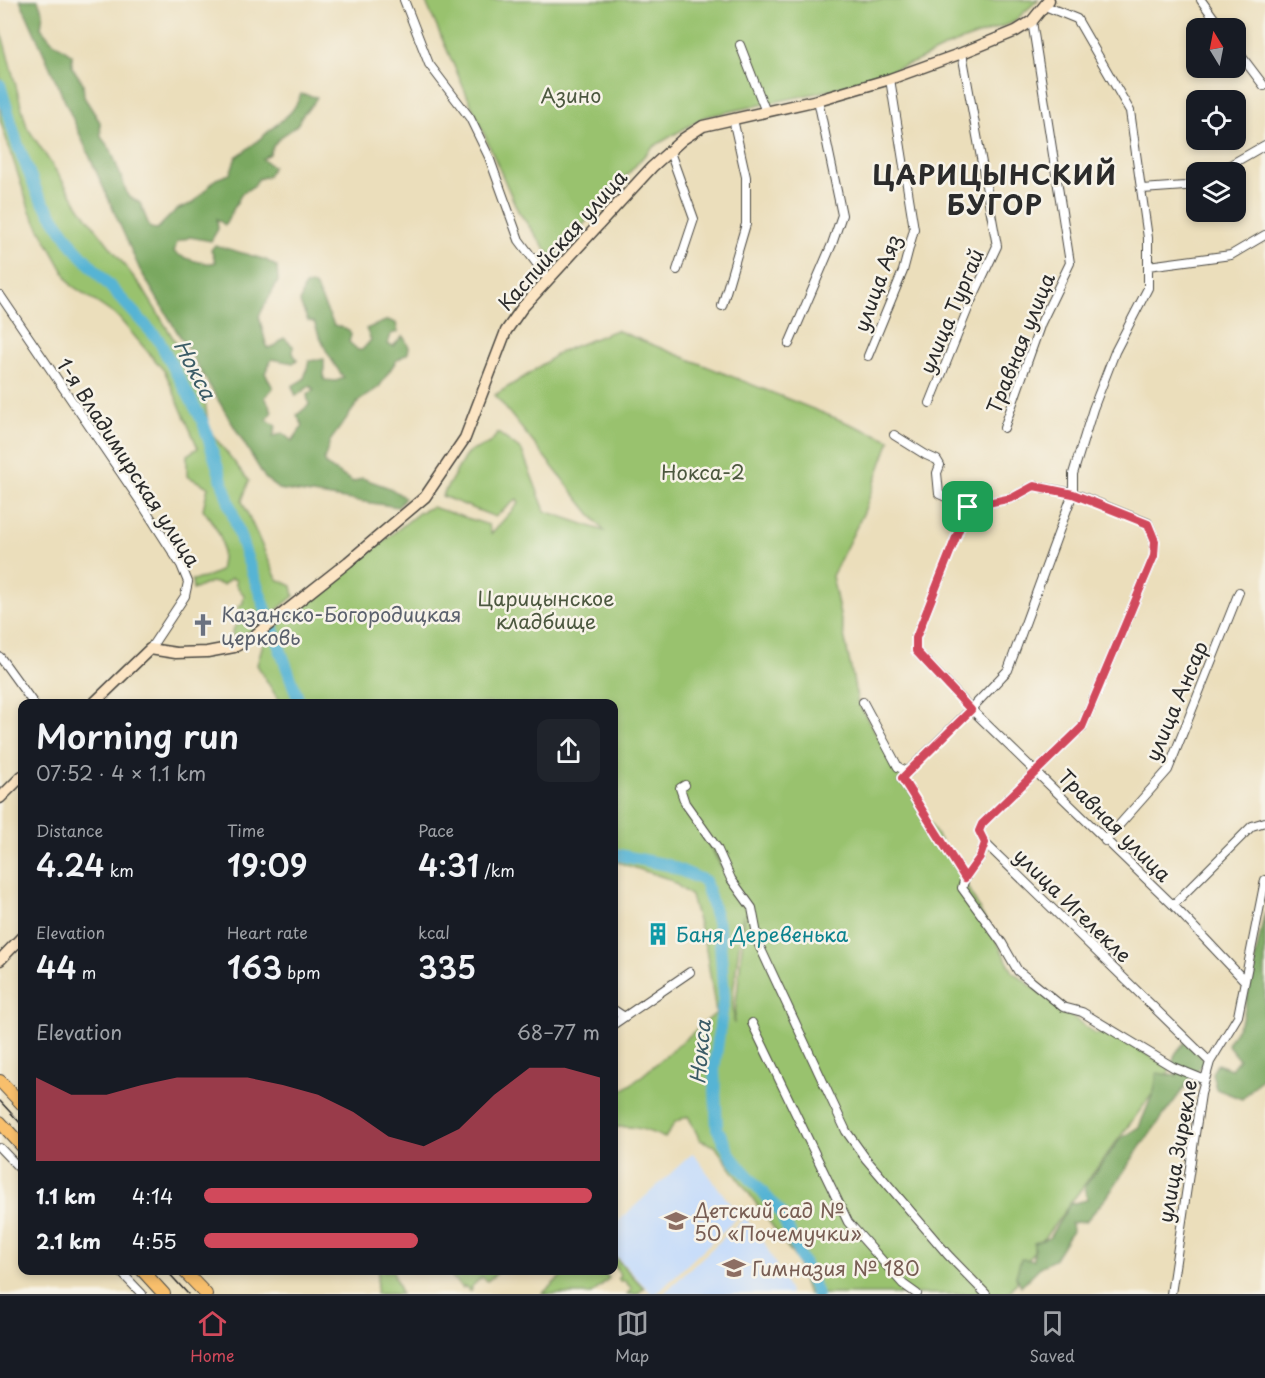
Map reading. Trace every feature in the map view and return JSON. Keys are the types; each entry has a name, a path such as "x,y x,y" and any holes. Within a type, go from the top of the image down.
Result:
{"main road":[{"path":"0,1081 18,1100"},
{"path":"0,1122 18,1142"},
{"path":"147,1275 164,1294"},
{"path":"188,1275 206,1294"}],"street":[{"path":"404,0 429,64 470,118 489,157 519,240 548,281"},
{"path":"1201,0 1214,18"},
{"path":"965,878 902,778 1008,670 1073,494 1073,474 1093,409 1115,352 1148,288 1148,238 1130,111 1077,19 1047,3"},
{"name":"Каспийская улица","path":"150,649 176,653 207,652 234,647 254,636 348,562 425,497 465,438 506,330 522,308 623,197 652,166 683,139 703,126 818,100 890,79 962,53 1016,31 1032,21 1047,3"},
{"name":"Травная улица","path":"1004,428 1041,323 1070,262 1032,21"},
{"path":"740,45 766,112"},
{"name":"улица Тургай","path":"930,403 971,301 997,246 962,53"},
{"path":"1246,63 1264,87"},
{"name":"улица Аяз","path":"868,356 903,271 914,229 890,79"},
{"path":"789,344 842,215 818,100"},
{"path":"722,306 746,224 746,177 733,119"},
{"path":"1236,162 1265,146"},
{"path":"670,152 694,219 678,270"},
{"path":"1142,189 1186,186"},
{"path":"1148,266 1231,255 1265,235"},
{"name":"1-я Владимирская улица","path":"0,295 140,501 181,566 188,582 185,596 150,649"},
{"path":"894,435 937,460 939,494 968,507 1012,498 1034,486 1073,494"},
{"name":"улица Игелекле","path":"1073,494 1148,524 1155,541 1154,556 1082,727 982,824 979,831 985,843 1210,1062"},
{"name":"Травная улица","path":"968,507 916,638 916,651 971,710 1173,905 1244,980"},
{"name":"улица Ансар","path":"1105,841 1168,770 1239,592"},
{"path":"98,699 150,649"},
{"path":"0,657 30,699"},
{"path":"863,702 898,767 909,772"},
{"path":"0,798 18,780"},
{"path":"684,784 680,788 684,803 717,848 731,879 752,908 759,945 846,1131 866,1159 948,1255 986,1294"},
{"path":"1173,905 1252,826 1265,822"},
{"path":"985,843 980,857 965,878 962,888 1002,943 1018,971 1064,1006 1082,1012 1173,1067 1205,1080"},
{"name":"улица Зирекле","path":"1171,1294 1201,1094 1210,1062 1238,1016 1265,880"},
{"path":"0,960 18,941"},
{"path":"618,1021 690,972"},
{"path":"618,1013 623,1017"},
{"path":"752,1023 848,1222 903,1284 917,1294"},
{"path":"0,1148 18,1167"},
{"path":"124,1275 142,1294"}],"shaded area":[{"name":"Детский сад № 50 «Почемучки»","path":"693,1153 739,1216 656,1294 652,1294 618,1258 618,1221"},
{"name":"Гимназия № 180","path":"745,1218 764,1242 791,1294 663,1294"}],"green space":[{"path":"20,0 38,0 43,13 41,28 51,40 72,55 72,67 83,83 84,97 100,122 101,137 111,150 128,196 140,203 150,228 157,229 176,210 193,203 216,179 230,174 236,157 288,114 301,94 317,97 297,125 277,141 270,154 262,159 273,167 268,176 258,179 254,186 242,193 225,225 217,219 218,229 211,241 190,237 177,242 174,252 194,261 212,263 216,262 211,250 215,245 266,260 277,267 278,281 259,316 267,348 275,346 284,338 293,346 293,353 297,360 293,363 272,359 265,373 273,388 265,397 272,411 267,420 276,426 273,437 282,433 292,441 303,426 297,415 309,405 307,395 314,390 310,386 296,396 292,386 304,379 309,361 324,359 324,380 336,381 344,378 327,352 314,322 308,321 300,303 304,286 311,284 315,286 334,325 349,330 351,335 349,342 358,350 362,350 371,340 366,329 388,320 396,323 398,332 391,334 388,344 393,346 403,336 409,347 408,353 396,361 379,387 359,401 330,441 324,460 327,466 353,482 362,478 400,494 405,498 398,507 278,489 265,478 140,270"},
{"name":"Азино","path":"425,0 1038,0 1012,23 950,45 915,62 831,90 704,117 651,148 553,259 518,211"},
{"path":"0,27 27,127 81,209 143,289 203,387 209,430 249,481 242,501 277,579 292,586 294,596 244,636 233,638 232,632 241,616 238,607 243,603 244,595 236,585 236,580 231,578 223,585 211,582 193,590 192,580 220,571 222,544 218,531 203,509 208,487 187,476 187,455 198,448 165,372 118,317 71,285 30,211 0,120"},
{"path":"616,330 890,440 864,512 832,576 858,703 966,884 1013,972 1095,1034 1114,1033 1171,1069 1016,1276 1017,1282 1008,1294 808,1294 796,1259 715,1146 700,1140 688,1116 675,1122 665,1138 634,1128 618,1127 618,1093 637,1080 716,1013 706,949 691,896 669,879 618,862 618,699 278,699 257,665 265,636 420,512 432,507 489,525 491,534 519,503 517,499 495,517 442,496 467,453 490,443 498,433 522,451 545,511 604,531 495,395 560,352","holes":["690,812 743,899 743,905","743,914 743,937 734,1024 733,994"]},
{"path":"1265,911 1265,1075 1242,1099 1216,1089 1212,1073 1217,1064 1231,1069 1239,1059 1227,1044 1243,1018"},
{"path":"1185,1042 1205,1060 1140,1147 1107,1197 1086,1221 1071,1223 1072,1231 1054,1260 1041,1266 1021,1286 1016,1276 1021,1259 1034,1260 1034,1243 1049,1238 1070,1204 1087,1200 1085,1186 1121,1138 1139,1127 1154,1091 1157,1073 1177,1076 1173,1061"},
{"path":"618,1260 644,1288 637,1294 627,1294 632,1289 624,1280 621,1282 618,1278 621,1276 618,1272"},
{"path":"378,1275 394,1275 401,1294 376,1294"},
{"path":"450,1275 495,1275 487,1281 482,1277 470,1288 472,1290 470,1292 465,1286 463,1288"},
{"path":"563,1275 606,1275 609,1278 592,1294 542,1294"}],"waterway":[{"name":"Нокса","path":"0,85 17,143 38,195 74,247 158,339 203,422 246,555 298,699"},
{"name":"Нокса","path":"618,855 668,865 705,881 719,928 724,997 714,1070 717,1128 732,1158 781,1213 817,1294"}],"tram line":[{"path":"0,1101 18,1121"},
{"path":"171,1275 188,1294"}],"place":[{"name":"Казанско-Богородицкая церковь","path":"203,625"},
{"name":"Баня Деревенька","path":"658,934"},
{"name":"Детский сад № 50 «Почемучки»","path":"676,1221"},
{"name":"Гимназия № 180","path":"734,1268"}],"district":[{"name":"ЦАРИЦЫНСКИЙ БУГОР","path":"995,188"}],"route":[{"path":"1034,486 1073,494 1148,524 1155,541 1154,556 1082,727 982,824 979,831 985,843 980,857 965,878 902,778 971,710 916,651 916,638 968,507 1012,498 1034,486"}],"park label":[{"name":"Нокса-2","path":"703,472"},
{"name":"Царицынское кладбище","path":"546,610"}]}
